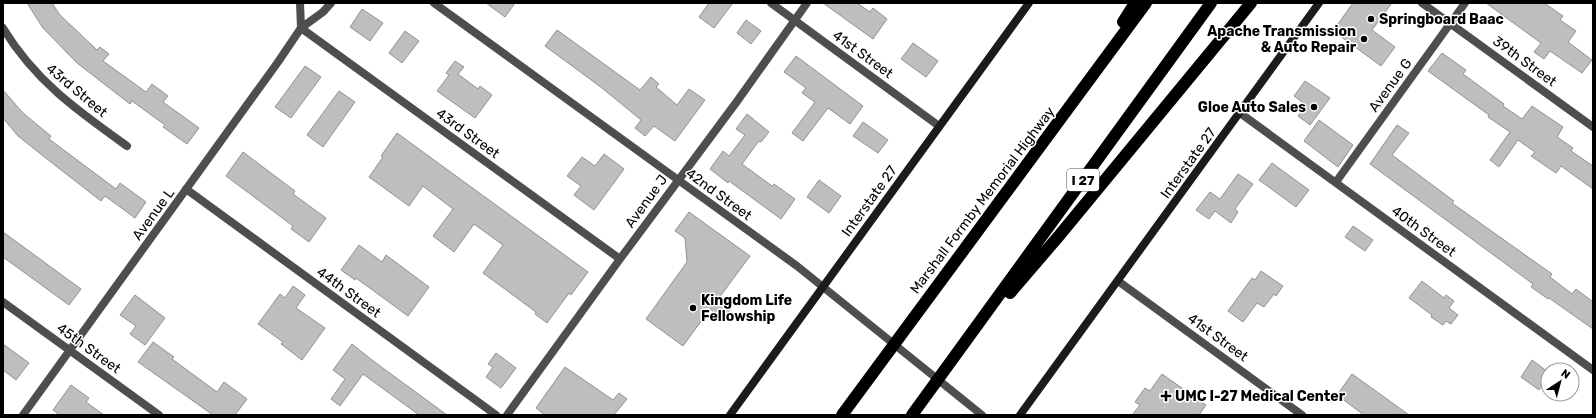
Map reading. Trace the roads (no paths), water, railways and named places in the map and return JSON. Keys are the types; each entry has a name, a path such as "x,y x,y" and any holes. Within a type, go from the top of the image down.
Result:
{"highway":[{"path":"1065,115 1135,3"},
{"name":"Marshall Formby Memorial Highway","path":"842,415 1065,115 1146,3"},
{"name":"I 27","path":"912,415 1211,3"},
{"path":"954,357 1058,237 1251,3"},
{"path":"835,415 859,391"}],"main road":[{"name":"Interstate 27","path":"730,415 1029,3"},
{"name":"Interstate 27","path":"1020,415 1320,3"}],"street":[{"path":"300,3 301,28"},
{"name":"Avenue L","path":"23,415 301,28 323,12 331,3"},
{"name":"42nd Street","path":"434,3 823,286 982,415"},
{"name":"41st Street","path":"771,3 940,126"},
{"name":"Avenue J","path":"507,415 738,100 807,3"},
{"name":"39th Street","path":"1422,3 1593,127"},
{"name":"Avenue G","path":"1336,182 1465,3"},
{"name":"43rd Street","path":"3,28 28,64 48,85 73,108 127,146"},
{"name":"43rd Street","path":"301,28 620,259"},
{"name":"40th Street","path":"1240,113 1593,370"},
{"name":"44th Street","path":"186,190 496,415"},
{"name":"41st Street","path":"1118,280 1302,415"},
{"name":"45th Street","path":"3,302 159,415"}],"place":[{"name":"Springboard Baac","path":"1371,19"},
{"name":"Apache Transmission & Auto Repair","path":"1364,39"},
{"name":"Gloe Auto Sales","path":"1314,107"},
{"name":"Kingdom Life Fellowship","path":"693,308"},
{"name":"UMC I-27 Medical Center","path":"1166,396"}]}
